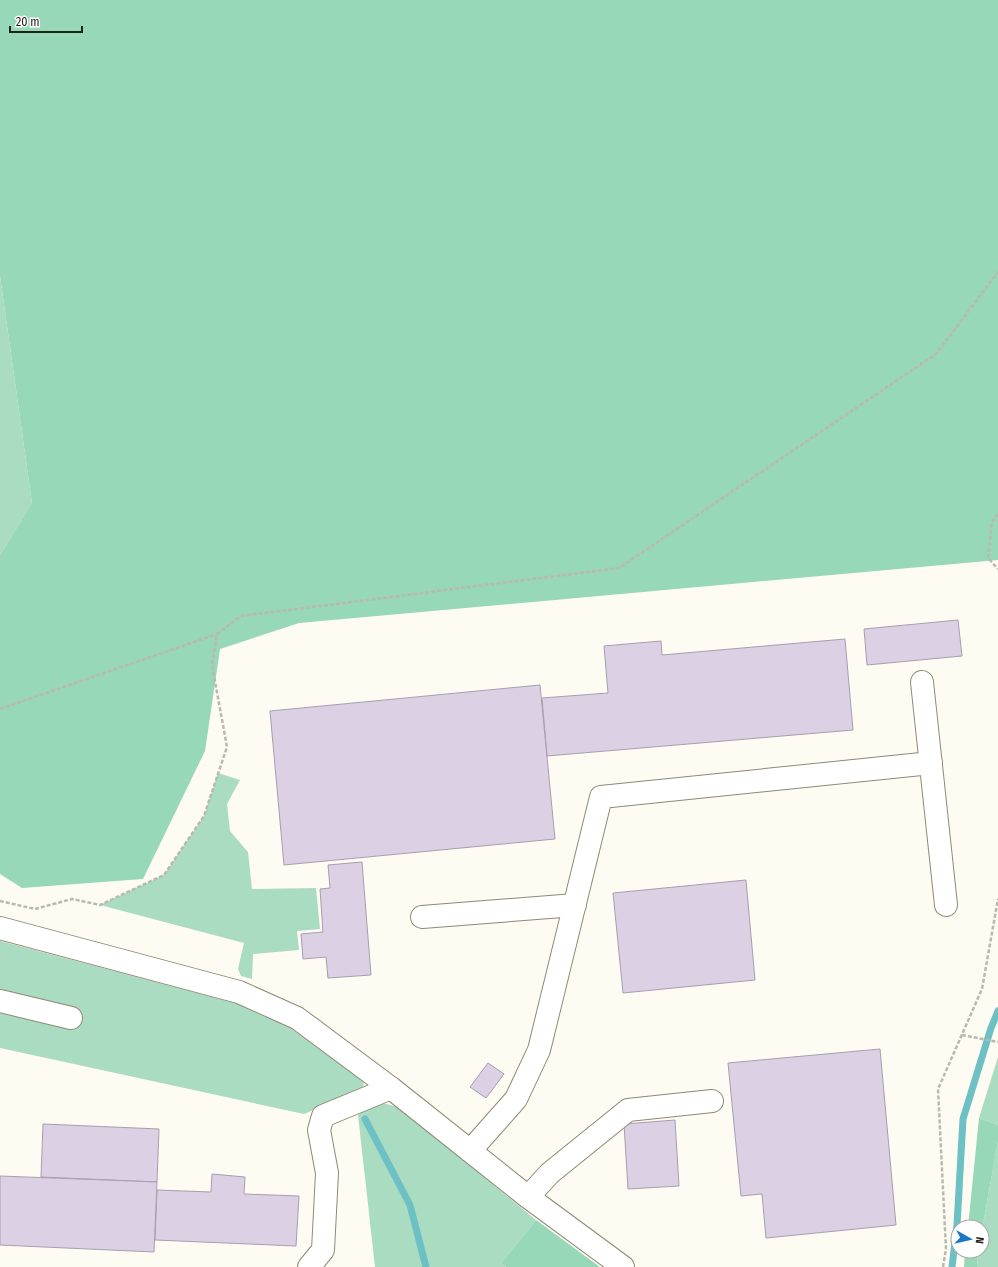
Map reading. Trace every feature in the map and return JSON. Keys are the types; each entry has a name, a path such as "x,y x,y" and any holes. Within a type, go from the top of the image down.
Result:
{"street":[{"path":"922,682 946,905"},
{"path":"470,1150 516,1099 539,1050 602,797 931,763"},
{"path":"422,917 575,905"},
{"path":"0,928 239,992 297,1018 392,1088 528,1197 623,1267"},
{"path":"0,1001 72,1018"},
{"path":"309,1267 323,1250 327,1173 319,1130 323,1116 392,1088"},
{"path":"528,1197 550,1173 628,1110 712,1101"}],"path":[{"path":"0,709 217,634 240,616 619,568 936,354 998,272"},
{"path":"998,514 992,522 988,558 998,569"},
{"path":"0,901 35,909 72,899 100,905 164,875 204,816 227,747 212,665 217,634"},
{"path":"943,1267 946,1249 938,1089 982,989 998,898"},
{"path":"962,1035 998,1042"}],"green space":[{"path":"0,0 998,0 998,560 299,623 220,649 205,751 143,879 22,888 0,874 0,555 32,503 0,276"},
{"path":"0,276 32,503 0,555"},
{"path":"218,773 240,780 227,804 230,831 248,852 252,889 316,888 320,929 297,931 299,950 253,954 252,979 241,976 238,969 244,943 100,905 164,875 204,816"},
{"path":"0,941 236,1003 289,1027 364,1081 363,1089 304,1114 0,1048"},
{"path":"998,1057 998,1125 979,1118"},
{"path":"376,1101 401,1108 536,1220 501,1263 506,1267 375,1267 358,1115"},
{"path":"979,1118 998,1125 998,1141 984,1219 969,1219"},
{"path":"998,1141 998,1267 977,1267 978,1259 990,1259 990,1219 984,1219"},
{"path":"536,1220 600,1267 506,1267 501,1263"},
{"path":"964,1259 978,1259 977,1267 964,1267"}],"building":[{"path":"958,620 962,656 867,665 864,629"},
{"path":"845,639 853,730 547,756 542,698 608,693 604,646 661,641 662,655"},
{"path":"540,685 555,839 284,865 270,711"},
{"path":"362,862 371,975 328,978 326,957 303,959 301,934 323,932 320,889 330,888 328,865"},
{"path":"746,880 755,980 623,993 613,893"},
{"path":"880,1049 896,1225 766,1238 762,1194 741,1196 728,1063"},
{"path":"488,1063 504,1074 486,1098 470,1087"},
{"path":"675,1120 679,1186 628,1189 624,1124"},
{"path":"43,1124 159,1129 157,1182 41,1177"},
{"path":"212,1174 245,1177 244,1194 299,1196 296,1246 155,1240 157,1190 211,1192"},
{"path":"0,1176 157,1182 154,1252 0,1245"}],"waterway":[{"path":"952,1267 957,1225 963,1119 991,1028 998,1011"},
{"path":"365,1119 410,1205 426,1267"}]}
